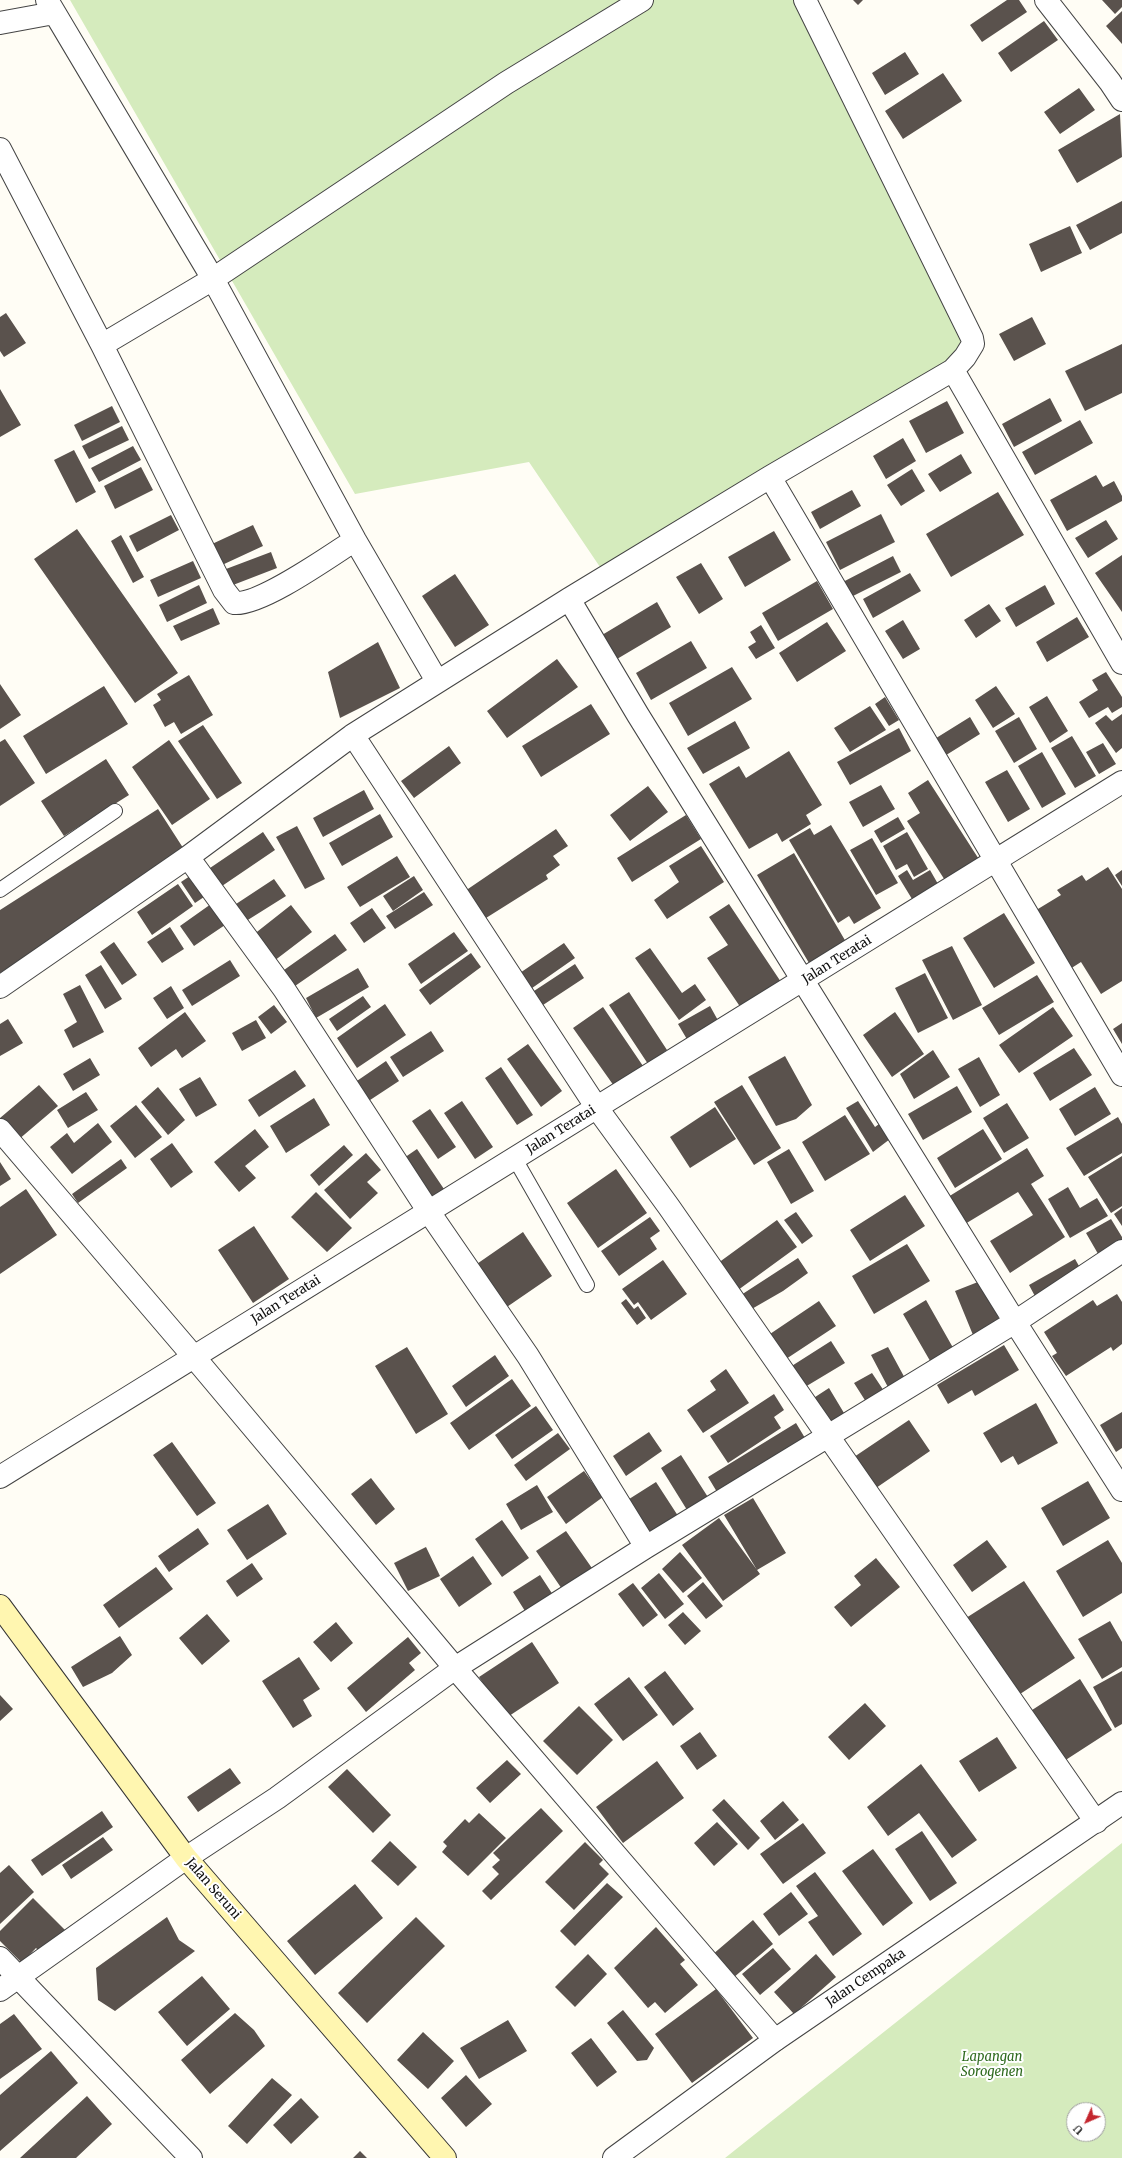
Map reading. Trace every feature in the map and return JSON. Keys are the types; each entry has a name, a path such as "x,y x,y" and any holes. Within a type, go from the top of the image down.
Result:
{"main road":[{"name":"Jalan Seruni","path":"0,1606 186,1858 444,2158"}],"street":[{"path":"102,345 212,279 506,83 642,0"},
{"path":"0,987 188,857 353,735 569,598 770,477 953,370 970,350 974,344 972,338 805,0"},
{"path":"1046,0 1110,82 1122,100"},
{"path":"0,23 50,6 212,279 355,540 437,681"},
{"path":"0,149 102,345 224,590 234,603 250,602 267,594 355,540"},
{"path":"953,370 1122,663"},
{"path":"770,477 1122,1075"},
{"path":"569,598 638,715 1015,1322 1122,1490"},
{"path":"353,735 597,1108 669,1207 826,1436 1096,1822"},
{"name":"Jalan Teratai","path":"0,1477 804,981 1122,782"},
{"path":"188,857 284,989 429,1212 528,1356 646,1547"},
{"path":"0,1130 194,1357 455,1668 775,2040"},
{"path":"0,1990 186,1858 277,1798 455,1668 646,1547 1015,1322 1122,1251"},
{"name":"Jalan Cempaka","path":"614,2158 775,2040 1122,1803"},
{"path":"0,1958 191,2158"}],"lane":[{"path":"0,890 115,810"},
{"path":"514,1159 587,1285"}],"green space":[{"path":"70,0 801,0 976,345 600,567 529,462 355,494"},
{"name":"Lapangan Sorogenen","path":"1122,1843 1122,2158 725,2158"}],"building":[{"path":"853,0 863,0 858,5"},
{"path":"1007,0 1019,0 1027,12 982,42 970,25"},
{"path":"1102,0 1122,0 1122,7 1115,14"},
{"path":"1122,11 1122,44 1106,26"},
{"path":"1044,21 1058,40 1011,72 998,53"},
{"path":"905,52 919,74 885,95 872,73"},
{"path":"943,73 962,101 903,139 885,111"},
{"path":"1079,88 1095,110 1060,134 1044,112"},
{"path":"1120,114 1122,157 1077,183 1058,150"},
{"path":"1122,201 1122,233 1090,250 1076,225"},
{"path":"1070,226 1082,253 1041,272 1029,244"},
{"path":"6,313 26,343 4,357 0,351 0,317"},
{"path":"1032,317 1046,344 1014,361 999,334"},
{"path":"1122,344 1122,393 1085,411 1065,371"},
{"path":"0,389 21,425 0,437"},
{"path":"1050,398 1062,421 1014,447 1002,424"},
{"path":"947,401 964,433 926,453 909,421"},
{"path":"112,406 120,422 82,441 74,425"},
{"path":"1080,420 1093,443 1035,475 1022,452"},
{"path":"122,426 129,440 89,459 82,446"},
{"path":"903,438 916,461 886,479 873,456"},
{"path":"133,446 141,460 99,482 91,468"},
{"path":"74,450 96,492 76,503 54,460"},
{"path":"961,454 972,473 940,492 928,474"},
{"path":"141,467 153,490 115,509 104,486"},
{"path":"912,469 925,491 901,506 887,485"},
{"path":"1096,475 1103,487 1114,481 1122,496 1122,501 1067,531 1050,500"},
{"path":"852,490 861,506 820,529 811,512"},
{"path":"998,492 1024,535 951,577 926,534"},
{"path":"881,514 895,542 840,570 826,542"},
{"path":"171,515 179,530 137,552 129,536"},
{"path":"1106,520 1118,539 1088,558 1075,538"},
{"path":"253,525 263,546 222,565 212,544"},
{"path":"77,529 178,673 135,703 34,559"},
{"path":"774,531 791,560 745,587 728,557"},
{"path":"121,535 144,577 133,583 111,541"},
{"path":"271,552 277,568 233,585 226,569"},
{"path":"1122,555 1122,612 1095,573"},
{"path":"893,556 901,572 847,599 839,584"},
{"path":"193,561 201,578 158,597 150,580"},
{"path":"701,563 723,599 699,614 676,577"},
{"path":"910,573 921,591 873,618 863,599"},
{"path":"455,574 489,625 455,647 422,596"},
{"path":"817,581 833,609 778,641 762,613"},
{"path":"199,585 207,603 167,622 159,605"},
{"path":"1045,585 1055,604 1016,627 1005,608"},
{"path":"657,602 671,627 617,659 602,635"},
{"path":"989,604 1001,621 976,638 964,620"},
{"path":"213,608 220,624 181,641 173,626"},
{"path":"1077,617 1089,637 1047,662 1036,642"},
{"path":"903,620 920,649 903,659 885,631"},
{"path":"827,622 846,651 797,682 779,653"},
{"path":"761,625 775,648 756,659 748,647 756,642 750,632"},
{"path":"691,641 707,668 651,700 636,673"},
{"path":"378,642 400,688 340,718 328,672"},
{"path":"557,659 578,687 507,738 487,711"},
{"path":"732,667 752,699 688,736 669,703"},
{"path":"1106,672 1122,697 1122,707 1112,713 1108,707 1089,718 1079,702 1098,690 1092,680"},
{"path":"189,675 213,715 181,734 174,722 165,727 153,705 161,700 157,694"},
{"path":"0,684 21,715 0,729"},
{"path":"104,686 128,724 46,774 23,736"},
{"path":"996,686 1015,714 993,728 975,700"},
{"path":"1047,696 1068,731 1050,743 1029,707"},
{"path":"885,697 899,720 889,726 875,704"},
{"path":"591,704 610,734 541,777 522,746"},
{"path":"870,706 886,730 850,752 834,728"},
{"path":"1122,714 1122,748 1116,753 1095,723 1106,715 1112,721"},
{"path":"970,717 980,734 943,757 933,740"},
{"path":"1019,717 1037,749 1014,763 995,731"},
{"path":"735,721 750,748 703,774 687,748"},
{"path":"203,725 242,783 217,799 178,741"},
{"path":"899,728 911,751 850,785 837,762"},
{"path":"1072,736 1096,776 1075,788 1051,748"},
{"path":"5,739 35,783 0,806 0,742"},
{"path":"169,740 210,799 172,825 132,767"},
{"path":"1103,743 1116,764 1099,774 1086,752"},
{"path":"449,746 461,763 414,798 401,781"},
{"path":"789,751 822,805 806,815 811,824 782,842 777,833 749,849 709,784 739,766 746,778"},
{"path":"1042,752 1066,794 1042,808 1018,766"},
{"path":"106,759 129,795 64,836 41,801"},
{"path":"1007,770 1030,809 1008,822 985,782"},
{"path":"928,780 982,864 948,885 907,821 920,813 908,793"},
{"path":"881,785 895,809 863,827 849,802"},
{"path":"648,786 668,812 630,841 610,815"},
{"path":"364,790 374,809 323,837 313,818"},
{"path":"158,809 187,854 0,973 0,910"},
{"path":"380,814 393,837 342,866 329,843"},
{"path":"686,815 701,839 632,882 617,858"},
{"path":"898,817 905,829 881,843 874,831"},
{"path":"831,825 881,908 854,924 849,916 838,923 789,840 810,828 814,835"},
{"path":"297,826 325,879 305,889 276,837"},
{"path":"556,829 568,846 553,856 560,865 546,875 548,879 486,918 465,891"},
{"path":"263,832 275,850 222,886 210,868"},
{"path":"907,832 928,869 914,877 907,864 896,870 883,846"},
{"path":"872,838 898,883 876,895 850,850"},
{"path":"701,846 724,882 667,919 654,900 679,882 669,866"},
{"path":"794,853 846,942 809,963 757,875"},
{"path":"397,856 410,877 360,907 347,887"},
{"path":"1108,867 1122,889 1122,981 1101,994 1081,962 1070,969 1033,912 1061,895 1057,890 1082,875 1086,881"},
{"path":"907,870 913,880 930,870 938,884 912,899 898,876"},
{"path":"1122,870 1122,886 1115,875"},
{"path":"193,874 207,895 195,903 181,882"},
{"path":"414,876 423,890 393,911 383,896"},
{"path":"274,879 286,896 243,923 233,906"},
{"path":"178,884 193,906 152,935 137,912"},
{"path":"424,892 433,905 395,929 386,916"},
{"path":"211,904 225,925 194,946 180,926"},
{"path":"729,904 783,985 743,1011 707,958 728,945 709,917"},
{"path":"291,905 312,932 274,961 253,935"},
{"path":"372,908 386,928 364,943 350,923"},
{"path":"1004,913 1035,963 994,988 963,938"},
{"path":"170,927 184,949 162,963 147,942"},
{"path":"454,932 468,951 421,984 408,964"},
{"path":"335,934 347,950 295,986 284,970"},
{"path":"114,942 137,975 122,985 100,952"},
{"path":"564,943 575,958 525,993 514,977"},
{"path":"952,946 982,1005 953,1020 922,960"},
{"path":"650,948 682,993 695,984 706,1000 679,1020 635,958"},
{"path":"471,953 481,967 430,1005 419,990"},
{"path":"230,960 240,976 192,1006 182,990"},
{"path":"575,964 584,978 543,1005 534,991"},
{"path":"101,965 122,999 105,1009 85,975"},
{"path":"358,968 369,987 316,1018 306,998"},
{"path":"925,973 948,1018 918,1033 895,988"},
{"path":"1037,975 1054,1002 999,1035 982,1008"},
{"path":"80,985 104,1032 73,1048 64,1030 77,1022 63,994"},
{"path":"171,986 184,1008 167,1019 153,998"},
{"path":"629,992 667,1050 648,1064 609,1005"},
{"path":"363,996 371,1007 337,1031 329,1019"},
{"path":"385,1004 406,1035 357,1068 337,1038"},
{"path":"274,1005 287,1022 271,1034 258,1017"},
{"path":"710,1006 720,1024 688,1041 678,1024"},
{"path":"603,1007 643,1066 614,1086 573,1028"},
{"path":"1053,1007 1073,1036 1019,1073 999,1045"},
{"path":"185,1012 206,1041 182,1058 176,1049 151,1067 138,1048"},
{"path":"895,1012 924,1054 892,1077 863,1035"},
{"path":"8,1019 23,1043 0,1056 0,1024"},
{"path":"256,1020 266,1038 242,1051 232,1033"},
{"path":"1122,1023 1122,1044 1113,1029"},
{"path":"431,1031 444,1051 403,1077 390,1057"},
{"path":"528,1044 562,1091 541,1107 507,1059"},
{"path":"1074,1048 1092,1075 1050,1101 1033,1073"},
{"path":"933,1050 950,1077 914,1099 900,1074"},
{"path":"785,1056 812,1105 796,1119 776,1126 748,1077"},
{"path":"979,1057 1000,1095 980,1107 958,1069"},
{"path":"90,1058 100,1075 73,1091 63,1074"},
{"path":"386,1061 399,1081 364,1104 351,1085"},
{"path":"501,1067 533,1115 517,1125 485,1078"},
{"path":"295,1070 306,1086 259,1117 248,1100"},
{"path":"200,1077 217,1105 196,1117 179,1089"},
{"path":"39,1085 58,1106 18,1140 0,1118"},
{"path":"742,1085 781,1148 754,1165 714,1102"},
{"path":"957,1086 972,1112 923,1140 908,1114"},
{"path":"158,1087 185,1120 168,1135 141,1102"},
{"path":"1095,1087 1111,1114 1075,1136 1059,1109"},
{"path":"86,1092 98,1110 68,1128 57,1110"},
{"path":"314,1098 330,1125 286,1153 270,1126"},
{"path":"462,1101 493,1147 475,1159 444,1113"},
{"path":"858,1101 875,1127 879,1124 890,1139 873,1152 846,1108"},
{"path":"1007,1103 1029,1138 1004,1153 983,1118"},
{"path":"136,1105 162,1137 135,1158 110,1126"},
{"path":"715,1107 736,1139 690,1168 670,1137"},
{"path":"430,1109 456,1147 438,1159 412,1121"},
{"path":"845,1115 870,1154 825,1181 802,1142"},
{"path":"1118,1117 1122,1124 1122,1153 1084,1176 1066,1148"},
{"path":"98,1123 112,1142 72,1174 50,1147 67,1133 74,1143"},
{"path":"255,1129 269,1147 245,1166 256,1178 239,1192 214,1162"},
{"path":"983,1129 1002,1159 955,1188 937,1158"},
{"path":"172,1143 193,1172 171,1188 150,1159"},
{"path":"344,1145 353,1155 319,1186 310,1175"},
{"path":"1027,1148 1044,1176 1031,1184 1065,1237 1010,1273 990,1241 1033,1215 1018,1192 965,1224 948,1197"},
{"path":"417,1149 446,1192 430,1203 401,1160"},
{"path":"789,1149 814,1191 791,1204 767,1162"},
{"path":"366,1153 381,1170 367,1182 378,1193 350,1219 324,1190"},
{"path":"1122,1156 1122,1206 1111,1213 1088,1177"},
{"path":"121,1159 127,1168 78,1203 72,1194"},
{"path":"0,1162 11,1179 0,1186"},
{"path":"616,1169 647,1213 598,1248 567,1203"},
{"path":"1068,1187 1080,1208 1097,1198 1108,1216 1070,1238 1048,1199"},
{"path":"26,1189 57,1235 0,1274 0,1207"},
{"path":"316,1192 352,1228 327,1252 291,1217"},
{"path":"905,1195 925,1226 870,1261 850,1230"},
{"path":"1122,1208 1122,1226 1114,1214"},
{"path":"796,1212 813,1236 802,1244 784,1220"},
{"path":"650,1217 660,1231 650,1238 657,1249 619,1276 601,1251"},
{"path":"1111,1219 1122,1237 1122,1247 1101,1259 1086,1233"},
{"path":"777,1220 797,1247 734,1293 714,1266"},
{"path":"254,1226 289,1279 253,1303 218,1250"},
{"path":"523,1232 552,1276 501,1311 471,1268"},
{"path":"907,1244 930,1281 874,1314 852,1276"},
{"path":"798,1258 808,1273 783,1291 750,1310 741,1295"},
{"path":"1075,1259 1083,1273 1037,1300 1029,1285"},
{"path":"663,1260 687,1294 651,1320 638,1302 634,1305 622,1289"},
{"path":"983,1280 1001,1324 973,1335 955,1291"},
{"path":"1117,1294 1122,1302 1122,1344 1113,1351 1111,1347 1066,1376 1052,1356 1057,1353 1044,1332 1093,1300 1097,1306"},
{"path":"626,1299 634,1309 638,1306 646,1318 637,1325 621,1303"},
{"path":"926,1300 956,1353 933,1366 903,1314"},
{"path":"819,1301 836,1326 783,1361 767,1336"},
{"path":"831,1341 845,1363 800,1390 787,1369"},
{"path":"1004,1345 1019,1370 975,1396 972,1390 948,1404 937,1385"},
{"path":"407,1347 448,1414 416,1434 375,1366"},
{"path":"888,1347 907,1382 890,1391 871,1355"},
{"path":"495,1355 509,1376 466,1407 452,1386"},
{"path":"726,1369 749,1403 703,1433 687,1410 716,1390 710,1381"},
{"path":"872,1373 886,1394 868,1405 854,1383"},
{"path":"512,1379 531,1406 469,1450 450,1423"},
{"path":"829,1388 847,1418 827,1430 809,1401"},
{"path":"774,1394 784,1410 774,1417 781,1428 728,1463 710,1436"},
{"path":"1036,1403 1058,1443 1018,1465 1013,1456 1001,1463 983,1433"},
{"path":"536,1406 553,1430 512,1459 495,1435"},
{"path":"1122,1412 1122,1448 1116,1452 1100,1425"},
{"path":"909,1420 930,1451 876,1488 854,1457"},
{"path":"796,1423 808,1443 720,1497 708,1477"},
{"path":"649,1432 662,1451 626,1476 613,1456"},
{"path":"558,1433 570,1449 526,1481 514,1465"},
{"path":"172,1442 216,1503 197,1516 153,1455"},
{"path":"681,1455 713,1505 692,1518 661,1468"},
{"path":"584,1471 603,1497 566,1524 547,1497"},
{"path":"371,1478 395,1509 376,1525 351,1494"},
{"path":"1088,1481 1110,1518 1063,1546 1041,1508"},
{"path":"656,1482 682,1522 653,1541 626,1501"},
{"path":"537,1485 553,1512 521,1530 506,1504"},
{"path":"753,1498 786,1553 757,1570 724,1515"},
{"path":"268,1504 287,1534 247,1560 227,1530"},
{"path":"719,1518 760,1574 723,1601 682,1545"},
{"path":"502,1520 529,1558 502,1577 475,1539"},
{"path":"198,1528 209,1544 169,1572 158,1556"},
{"path":"566,1531 594,1571 564,1592 536,1551"},
{"path":"987,1540 1007,1567 972,1592 953,1565"},
{"path":"1108,1540 1122,1563 1122,1593 1083,1617 1056,1571"},
{"path":"426,1547 440,1576 408,1591 394,1563"},
{"path":"680,1552 702,1578 683,1593 662,1569"},
{"path":"473,1556 492,1584 459,1607 440,1579"},
{"path":"876,1558 900,1587 851,1627 834,1607 861,1585 854,1576"},
{"path":"252,1563 263,1579 237,1597 226,1581"},
{"path":"156,1567 173,1589 119,1628 103,1605"},
{"path":"659,1573 684,1604 665,1619 641,1588"},
{"path":"540,1575 557,1601 530,1619 513,1592"},
{"path":"1024,1581 1075,1658 1017,1696 966,1618"},
{"path":"703,1582 723,1606 706,1619 687,1596"},
{"path":"633,1583 658,1615 643,1627 618,1594"},
{"path":"683,1612 701,1631 685,1645 668,1625"},
{"path":"207,1614 230,1641 202,1665 179,1638"},
{"path":"1110,1621 1122,1642 1122,1667 1102,1679 1078,1639"},
{"path":"336,1622 353,1643 331,1662 313,1642"},
{"path":"120,1636 132,1655 112,1673 83,1687 71,1667"},
{"path":"408,1637 421,1653 409,1663 415,1670 366,1712 347,1688"},
{"path":"532,1642 559,1683 506,1718 479,1677"},
{"path":"299,1657 320,1689 303,1700 312,1716 293,1728 262,1681"},
{"path":"665,1671 694,1709 673,1726 644,1687"},
{"path":"1122,1671 1122,1724 1115,1728 1093,1687"},
{"path":"629,1677 658,1715 623,1741 594,1704"},
{"path":"1080,1679 1112,1730 1061,1763 1029,1712"},
{"path":"0,1695 13,1709 0,1721"},
{"path":"865,1703 886,1726 849,1760 828,1737"},
{"path":"579,1706 613,1740 577,1775 543,1741"},
{"path":"700,1732 717,1756 697,1770 680,1746"},
{"path":"997,1737 1017,1768 979,1792 959,1761"},
{"path":"507,1760 521,1774 490,1803 476,1788"},
{"path":"657,1761 684,1798 623,1843 596,1807"},
{"path":"921,1764 977,1840 952,1858 919,1813 888,1836 867,1807"},
{"path":"230,1768 241,1783 198,1812 187,1797"},
{"path":"347,1769 391,1815 373,1833 328,1787"},
{"path":"724,1799 760,1838 748,1850 712,1810"},
{"path":"783,1801 799,1820 775,1840 760,1821"},
{"path":"541,1808 563,1831 491,1900 482,1891 499,1874 492,1867 500,1860 493,1853"},
{"path":"102,1811 113,1827 42,1876 31,1860"},
{"path":"479,1813 506,1838 468,1876 442,1852 447,1846 443,1842 465,1819 469,1823"},
{"path":"717,1822 738,1844 714,1866 694,1843"},
{"path":"803,1823 826,1853 783,1884 760,1854"},
{"path":"922,1831 957,1883 930,1901 895,1849"},
{"path":"103,1837 113,1850 71,1879 62,1865"},
{"path":"390,1841 417,1867 398,1886 371,1861"},
{"path":"585,1842 603,1860 599,1864 609,1874 574,1910 545,1882"},
{"path":"873,1849 913,1903 883,1926 842,1871"},
{"path":"9,1865 34,1892 0,1924 0,1873"},
{"path":"815,1872 862,1934 833,1956 808,1922 818,1916 796,1886"},
{"path":"607,1883 623,1897 575,1946 560,1931"},
{"path":"355,1884 383,1918 315,1975 287,1941"},
{"path":"791,1892 808,1914 779,1936 763,1914"},
{"path":"33,1898 69,1934 46,1958 36,1948 22,1963 0,1941 0,1931"},
{"path":"167,1917 179,1940 195,1951 115,2011 98,2000 96,1968"},
{"path":"416,1917 445,1946 367,2023 338,1993"},
{"path":"753,1920 773,1944 733,1978 712,1955"},
{"path":"656,1927 685,1960 680,1964 698,1985 665,2013 655,2002 648,2008 614,1968"},
{"path":"773,1948 791,1969 760,1995 742,1974"},
{"path":"588,1954 607,1974 575,2007 555,1987"},
{"path":"816,1954 836,1977 794,2014 774,1992"},
{"path":"202,1976 230,2009 187,2046 158,2012"},
{"path":"716,1989 753,2038 692,2083 655,2034"},
{"path":"623,2010 654,2048 647,2060 637,2061 607,2023"},
{"path":"235,2013 254,2030 265,2046 210,2094 181,2060"},
{"path":"14,2014 42,2049 0,2079 0,2024"},
{"path":"508,2020 527,2051 479,2079 460,2048"},
{"path":"423,2032 454,2061 428,2089 397,2060"},
{"path":"591,2038 617,2072 597,2087 571,2053"},
{"path":"51,2051 78,2083 0,2151 0,2095"},
{"path":"466,2075 492,2104 466,2127 441,2098"},
{"path":"272,2078 292,2095 247,2144 228,2126"},
{"path":"87,2096 112,2124 76,2158 20,2158"},
{"path":"301,2098 319,2117 291,2144 273,2125"},
{"path":"360,2151 367,2158 353,2158"}]}
